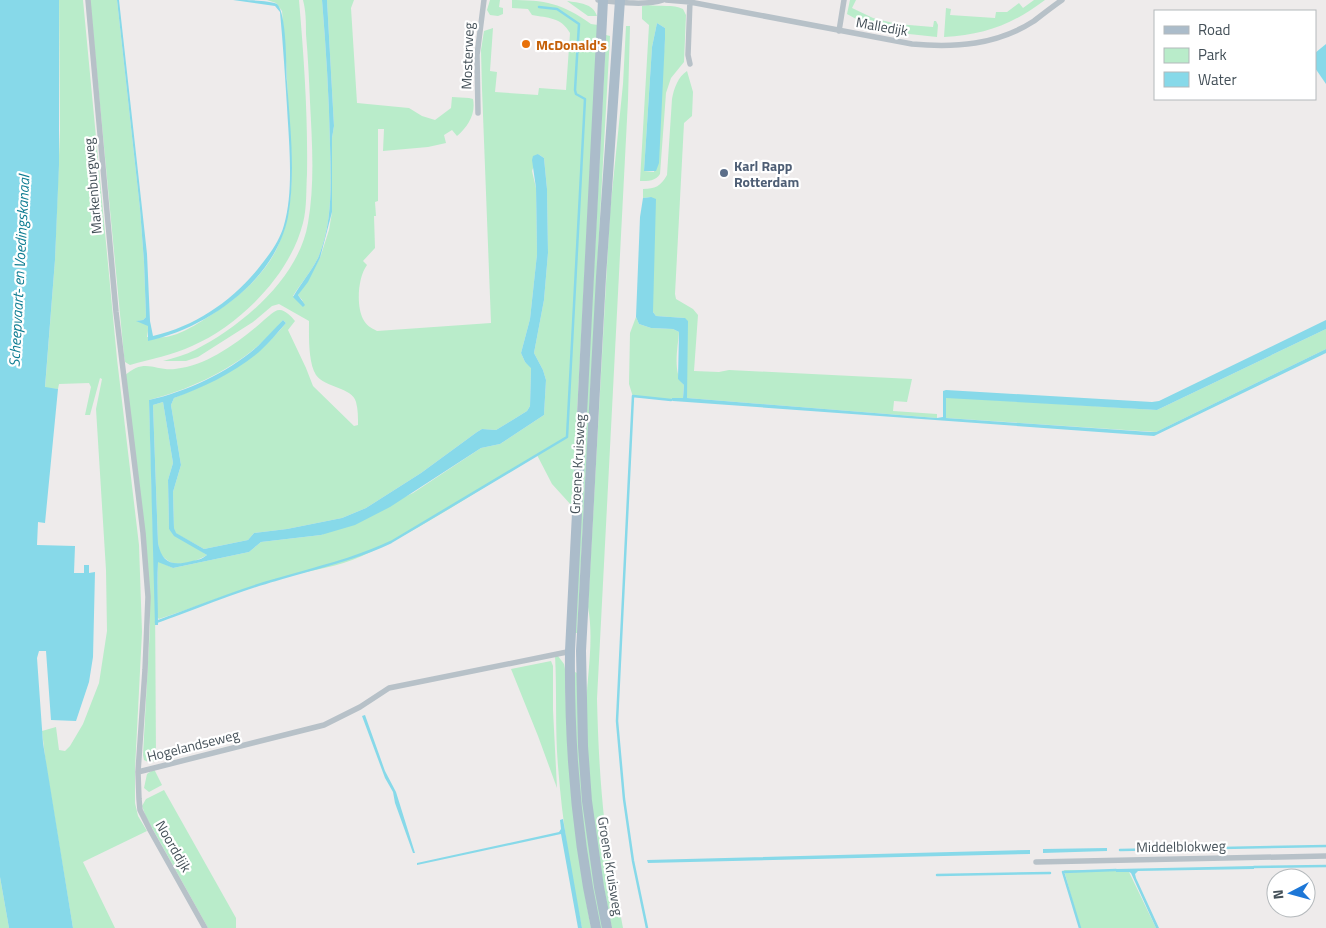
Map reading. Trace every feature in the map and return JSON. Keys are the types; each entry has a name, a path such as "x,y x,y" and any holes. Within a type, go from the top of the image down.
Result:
{"main road":[{"name":"Groene Kruisweg","path":"596,928 586,885 575,802 569,703 570,651 603,0"},
{"name":"Groene Kruisweg","path":"607,928 597,878 587,801 583,746 581,651 601,277 620,1"}],"street":[{"name":"Markenburgweg","path":"88,0 122,370"},
{"name":"Mosterweg","path":"478,113 477,55 484,0"},
{"name":"Malledijk","path":"598,0 690,1 839,31 912,44 941,47 965,45 1011,33 1034,21 1062,0"},
{"path":"839,31 844,0"},
{"path":"690,1 688,55 690,64"},
{"name":"Hogelandseweg","path":"122,370 143,533 148,597 138,772 324,725 360,707 389,688 570,651 581,651"},
{"name":"Noorddijk","path":"138,772 140,810 206,928"},
{"name":"Middelblokweg","path":"1036,862 1326,856"}],"green space":[{"path":"59,0 83,0 117,359 139,545 142,632 135,803 138,816 147,831 83,862 115,928 73,928 42,731 56,727 59,750 65,751 70,746 83,724 99,683 107,631 106,570 96,409 102,379 100,378 90,415 85,415 91,387 89,383 59,384 58,389 45,388 55,260 60,130"},
{"path":"90,0 117,0 144,262 146,317 143,320 137,321 149,325 147,337 166,337 187,329 229,303 261,273 278,246 288,212 292,175 282,11 276,3 267,0 299,0 307,130 307,174 306,205 303,223 296,242 287,261 275,279 245,312 228,325 192,346 130,365 125,362 124,356"},
{"path":"303,0 322,0 328,91 331,188 329,217 323,245 318,258 293,296 303,301 298,295 320,258 329,230 332,212 332,138 334,126 327,0 354,0 351,8 357,103 409,108 422,116 435,120 451,108 452,97 473,99 472,115 465,129 457,136 452,130 444,135 446,143 428,147 383,151 384,129 378,129 378,201 375,202 376,216 374,216 375,248 363,261 367,265 359,291 359,306 363,319 377,331 491,323 481,50 484,31 493,28 490,71 497,72 495,92 538,95 539,88 566,90 570,33 558,21 532,15 528,9 512,8 512,0 553,4 571,11 591,24 598,25 572,506 552,484 537,455 407,534 353,560 254,586 159,619 157,617 158,561 173,568 249,552 261,542 321,535 413,493 481,448 500,444 544,415 546,380 534,353 544,300 548,253 547,189 544,158 538,154 532,171 536,188 537,254 530,319 521,353 525,362 531,367 530,406 527,411 496,430 482,429 477,432 421,473 366,508 342,518 287,529 254,533 248,540 204,549 175,533 173,492 181,465 171,405 174,398 207,384 248,359 274,337 286,323 283,320 259,345 221,372 178,391 149,400 155,596 156,761 148,762 144,760 143,755 150,626 149,584 124,376 138,367 150,366 175,369 202,362 236,342 274,312 282,310 295,321 288,330 313,386 354,426 358,425 357,407 354,397 344,390 325,383 313,370 309,321 279,304 272,306 253,322 198,357 186,361 163,361 195,350 231,328 249,314 281,281 293,263 302,243 308,223 312,193 312,132 306,17"},
{"path":"490,0 500,0 499,7 503,8 503,14 498,16 490,15 487,10"},
{"path":"850,0 856,0 852,8 873,18 897,24 933,27 934,21 936,21 938,25 937,37 909,34 869,26 847,14"},
{"path":"1034,0 1045,0 1021,16 998,27 973,34 944,37 946,8 951,9 950,15 995,18 996,12 1007,12 1019,3 1023,8"},
{"path":"567,1 589,6 597,16 588,16"},
{"path":"642,6 675,7 683,9 686,15 684,62 671,78 666,93 660,174 649,181 640,181 649,25 642,19","holes":["657,23 665,28 654,172 644,171 652,47"]},
{"path":"626,26 630,26 628,100 597,699 605,826 623,928 612,928 594,825 586,707 590,650 588,607 610,212 623,84"},
{"path":"606,35 610,36 577,633 575,633"},
{"path":"687,71 693,92 692,116 684,123 675,294 676,299 693,309 698,315 694,371 719,372 729,370 912,379 907,402 894,401 893,411 937,414 937,418 687,398 685,318 656,316 653,312 651,197 643,198 643,189 657,186 667,175 672,99 677,83"},
{"path":"636,317 639,324 651,328 673,329 679,332 677,367 680,380 684,385 683,398 672,398 671,400 633,397 629,384 630,333"},
{"path":"1326,329 1326,349 1156,432 946,418 946,397 1157,410"},
{"path":"163,402 173,463 168,480 169,529 207,555 196,561 181,564 168,561 160,554 158,543 153,405"},
{"path":"555,655 564,664 565,669 567,735 572,799 591,928 582,928 564,827 557,752"},
{"path":"551,661 553,666 557,788 511,669"},
{"path":"575,672 577,673 603,928 599,928 583,830 575,732"},
{"path":"154,769 162,785 149,792 144,788 147,774"},
{"path":"164,790 236,918 236,928 208,928 146,817 142,806 146,799"},
{"path":"1064,870 1116,870 1117,872 1129,872 1156,928 1080,928"},
{"path":"0,877 9,928 0,928"}],"water":[{"name":"Scheepvaart- en Voedingskanaal","path":"0,0 59,0 59,165 55,260 45,387 58,389 45,523 38,522 37,545 75,546 74,573 84,573 84,565 89,565 89,573 95,572 93,657 89,682 76,721 51,720 46,651 39,651 37,658 43,743 73,928 9,928 0,877"},
{"path":"117,0 119,0 147,254 150,321 153,336 183,326 223,303 257,270 273,249 282,232 289,197 290,167 280,12 275,6 233,0 263,1 277,4 283,18 284,29 291,132 292,184 288,217 281,240 269,262 254,281 235,298 215,313 193,325 170,335 148,341 148,326 136,321 143,320 146,317 144,262"},
{"path":"322,0 327,0 334,126 332,138 332,212 320,258 308,282 298,295 305,305 303,307 293,297 318,258 323,245 330,203 329,109"},
{"path":"657,23 665,28 659,163 656,171 644,171 652,47"},
{"path":"1326,44 1326,84 1316,69 1316,52"},
{"path":"538,154 544,158 547,189 548,253 544,300 534,353 546,380 544,415 500,444 481,448 390,507 355,525 321,535 261,542 249,552 173,568 158,562 158,625 155,625 149,400 193,386 235,364 259,345 283,320 286,323 249,360 218,379 174,398 171,405 181,465 173,492 174,528 176,533 204,549 248,540 254,533 287,529 342,518 366,508 421,473 477,432 482,429 496,430 527,411 530,406 531,368 525,362 521,353 530,319 537,254 536,188 533,156","holes":["163,402 173,463 168,480 169,529 174,536 207,555 198,560 185,563 169,562 162,555 158,543 153,405"]},
{"path":"651,197 656,199 653,312 656,316 685,318 688,321 687,398 937,418 943,417 943,391 946,390 1152,402 1159,401 1326,320 1326,329 1157,410 946,398 946,418 1156,432 1326,349 1326,353 1154,436 673,401 671,400 672,398 683,398 684,385 678,379 679,332 673,329 651,328 639,324 636,317 640,217 643,198"},
{"path":"365,715 385,771 396,792 415,853 413,853 395,803 393,792 385,778 362,716"},
{"path":"563,819 582,928 578,928 561,834 417,865 417,863 559,832 561,829 560,820"},
{"path":"1107,848 1107,851 1043,853 1043,849"},
{"path":"1030,850 1030,854 648,863 647,860"},
{"path":"1254,866 1254,869 1138,871 1135,874 1136,878 1159,928 1156,928 1131,873 1116,872 1116,869"}],"waterway":[{"path":"156,622 245,589 348,559 391,542 567,437 585,99 576,94 575,90 579,24 557,9 539,7"},
{"path":"647,928 633,861 624,799 617,721 633,396 671,400"},
{"path":"1120,850 1326,846"},
{"path":"1254,867 1326,866"},
{"path":"1080,928 1063,872 1116,870"},
{"path":"937,875 1050,873"}],"place":[{"name":"McDonald's","path":"526,44"},
{"name":"Karl Rapp Rotterdam","path":"724,173"}]}
